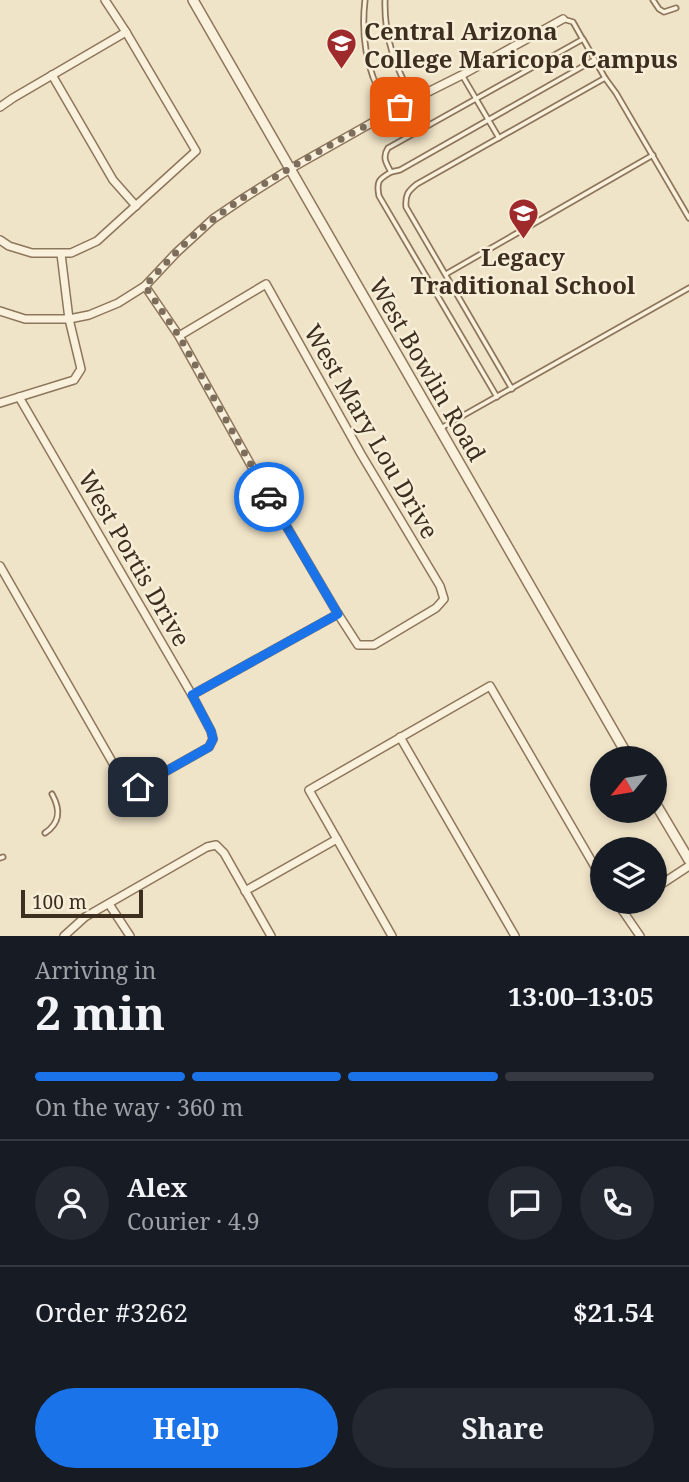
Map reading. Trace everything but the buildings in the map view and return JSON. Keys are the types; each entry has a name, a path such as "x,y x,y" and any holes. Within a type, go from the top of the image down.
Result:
{"street":[{"path":"0,240 9,246 32,253 71,253 97,241 196,151 106,0"},
{"name":"West Bowlin Road","path":"193,0 622,746"},
{"path":"0,311 25,319 69,319 89,315 118,303 145,286 214,219 290,169 563,19"},
{"path":"0,107 126,32"},
{"path":"52,75 113,180 136,206"},
{"path":"0,403 74,380 81,369 69,319 61,254"},
{"name":"West Mary Lou Drive","path":"179,336 266,284 361,454 440,586 444,599 436,608 374,645 358,645 338,614"},
{"path":"145,286 179,336 338,614 192,695"},
{"name":"West Portis Drive","path":"0,566 126,786 138,787 209,747 213,739 211,731 192,695 19,397"},
{"path":"392,936 309,790 490,686 590,858"},
{"path":"400,737 514,936"},
{"path":"666,823 689,863 667,879"},
{"path":"246,891 337,839"},
{"path":"64,936 85,918 207,847 216,845 224,853 271,936"},
{"path":"109,904 130,936"},
{"path":"625,914 640,936"}],"lane":[{"path":"365,0 363,25 366,54 384,99 387,114"},
{"path":"385,0 391,54 414,99"},
{"path":"653,0 664,12 676,8"},
{"path":"563,19 573,22 689,218"},
{"path":"391,172 384,160 388,148 583,38"},
{"path":"497,397 379,196 377,186 381,178 391,172 400,170 595,60"},
{"path":"463,75 499,138"},
{"path":"512,389 406,207 405,197 417,184 605,78"},
{"path":"446,274 653,155"},
{"path":"441,428 689,288"},
{"path":"45,833 54,825 58,814 52,794"}],"way so far":[{"path":"269,497 179,336 145,286 214,219 290,169 400,107"}],"place":[{"name":"Central Arizona College Maricopa Campus","path":"341,71"},
{"name":"Legacy Traditional School","path":"523,241"}],"route":[{"path":"138,787 209,747 213,739 211,731 192,695 338,614 269,497"}]}
